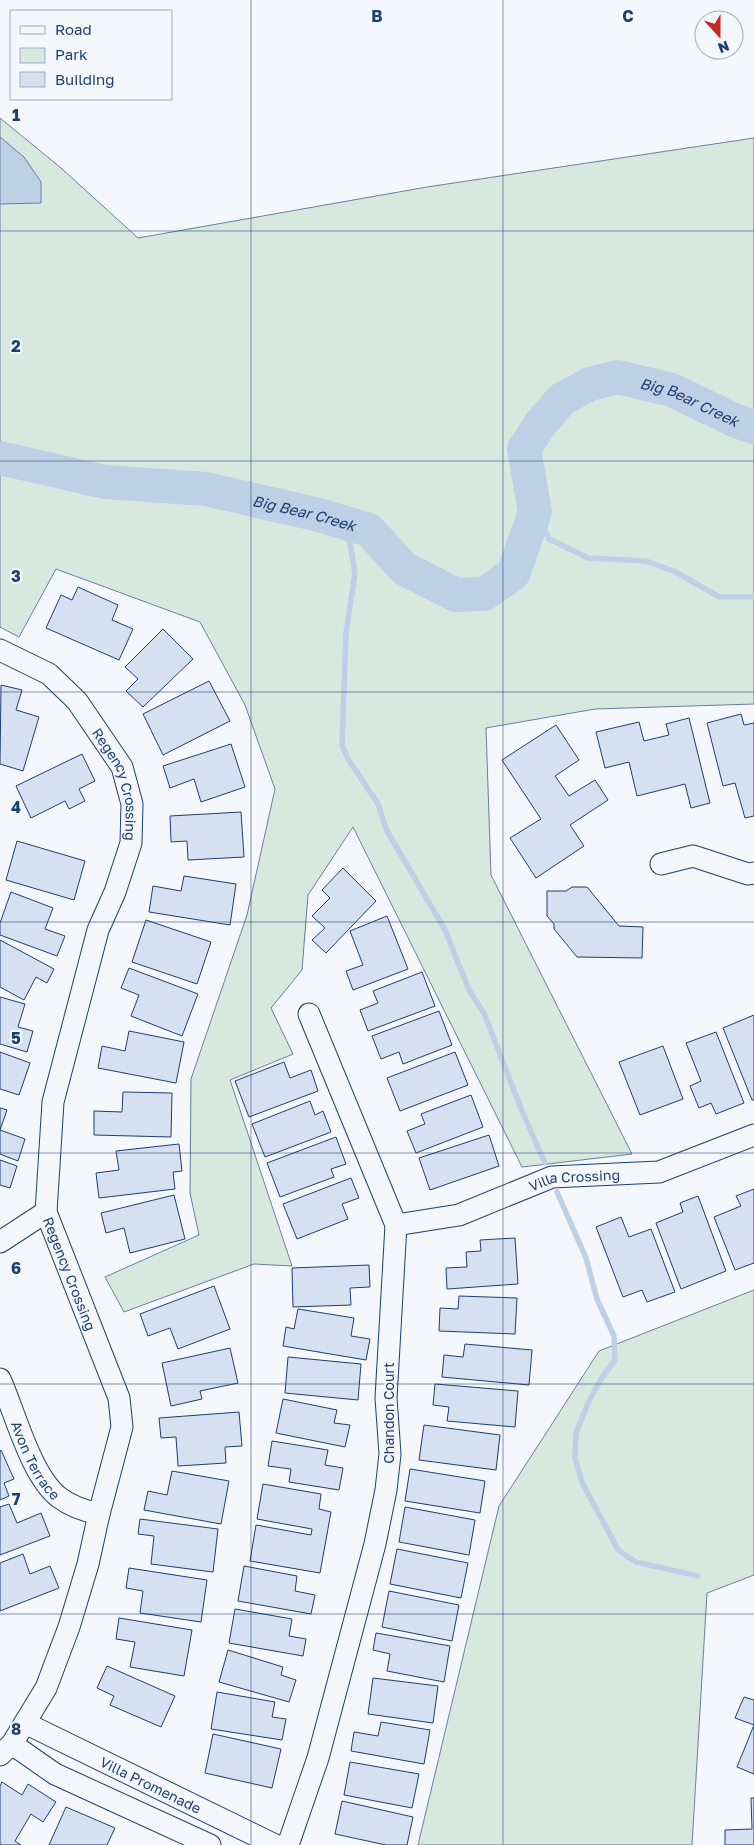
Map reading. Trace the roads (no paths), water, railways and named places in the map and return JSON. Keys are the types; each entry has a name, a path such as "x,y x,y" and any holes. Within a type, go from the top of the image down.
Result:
{"street":[{"name":"Regency Crossing","path":"0,650 49,674 76,701 122,767 132,804 131,843 115,892 98,930 53,1102 46,1212 119,1398 122,1427 88,1564 69,1628 46,1688 6,1750"},
{"path":"662,864 693,856 748,874 754,873"},
{"name":"Chandon Court","path":"288,1845 318,1758 375,1544 386,1490 390,1454 386,1398 396,1225 309,1014"},
{"name":"Villa Crossing","path":"396,1225 459,1214 552,1177 659,1172 754,1135"},
{"path":"0,1242 46,1212"},
{"name":"Avon Terrace","path":"0,1379 29,1450 45,1483 59,1498 80,1510 99,1514"},
{"name":"Villa Promenade","path":"25,1723 276,1845"},
{"path":"6,1750 210,1845"}],"water":[{"path":"0,137 24,157 41,182 41,203 0,204"}],"waterway":[{"name":"Big Bear Creek","path":"0,458 105,482 206,489 319,515 369,530 405,569 456,595 484,594 513,574 535,512 524,449 541,423 562,399 590,384 618,377 672,390 736,421 754,427"},
{"path":"535,512 549,539 588,558 646,561 676,572 719,597 754,597"},
{"path":"347,523 355,574 346,633 342,745 348,759 378,804 386,829 445,930 469,990 484,1013 522,1111 545,1163"},
{"path":"557,1192 586,1258 597,1299 614,1336 615,1360 601,1379 589,1401 576,1433 575,1458 583,1484 618,1550 636,1562 698,1576"}]}
